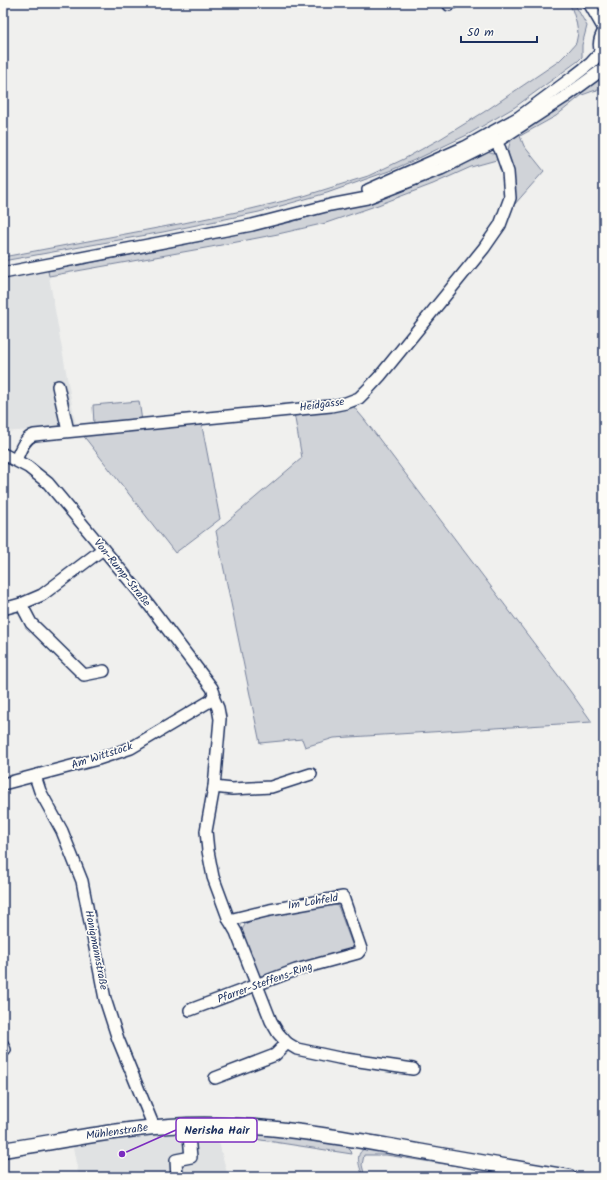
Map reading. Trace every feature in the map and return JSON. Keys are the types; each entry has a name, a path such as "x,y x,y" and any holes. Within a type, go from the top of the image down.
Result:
{"main road":[{"name":"Mühlenstraße","path":"3,1150 104,1133 154,1127 216,1125 280,1129 354,1140 569,1177"}],"street":[{"path":"493,137 519,116 602,56 599,44 604,30 589,3"},
{"path":"3,273 252,225 330,205 375,187 465,147 493,137 565,97 599,72 604,70"},
{"name":"Heidgasse","path":"16,460 24,442 29,436 331,406 346,403 359,398 380,376 484,248 500,225 510,198 508,172 500,149 493,137"},
{"path":"58,386 68,432"},
{"path":"3,454 16,460"},
{"name":"Von-Rump-Straße","path":"16,460 28,466 48,483 76,516 140,593 206,678 212,688 214,694 213,697"},
{"path":"3,609 21,604 42,595 103,549"},
{"path":"21,604 31,622 84,675 104,671"},
{"path":"213,697 218,708 220,719 214,787 206,831 208,851 213,877 229,920 236,932 271,1021 278,1033 287,1043 297,1049 338,1058 413,1069"},
{"name":"Am Wittstock","path":"3,784 132,748 210,701 213,697"},
{"path":"214,787 232,789 271,787 311,774"},
{"name":"Honigmannstraße","path":"35,776 40,791 62,831 82,881 105,999 118,1039 154,1127"},
{"name":"Im Lohfeld","path":"229,920 270,910 343,897 362,949"},
{"name":"Pfarrer-Steffens-Ring","path":"190,1010 296,970 358,954 362,949"},
{"path":"215,1078 275,1055 287,1043"},
{"path":"177,1177 176,1160 191,1157 188,1126"}],"shaded area":[{"path":"568,3 574,3 587,26 582,45 582,57 515,107 467,135 419,158 389,171 327,193 259,212 163,232 3,261 3,257 251,209 304,196 368,176 404,159 440,139 484,112 559,61 576,43 578,33 572,9"},
{"path":"597,77 604,81 604,89 582,95 556,116 520,136 524,146 544,171 514,205 508,152 510,142 516,132"},
{"path":"487,152 497,155 500,159 471,167 433,184 326,223 211,247 49,276 48,271 238,234 291,222 375,198"},
{"path":"48,271 76,427 3,432 3,280"},
{"path":"139,401 142,421 94,425 93,405"},
{"path":"353,406 592,722 334,738 305,747 302,739 260,743 216,531 302,458 294,413"},
{"path":"201,421 220,519 175,553 82,434"},
{"path":"331,904 338,906 353,947 353,951 267,977 257,975 241,934 246,924 256,918"},
{"path":"216,1131 228,1177 79,1177 72,1144 124,1135"},
{"path":"216,1131 266,1134 346,1146 352,1154 248,1138 226,1136 218,1137"},
{"path":"364,1149 528,1177 386,1155 364,1155 362,1165 365,1177 363,1177 358,1158 359,1154"}],"place":[{"name":"Nerisha Hair","path":"122,1154"}]}
